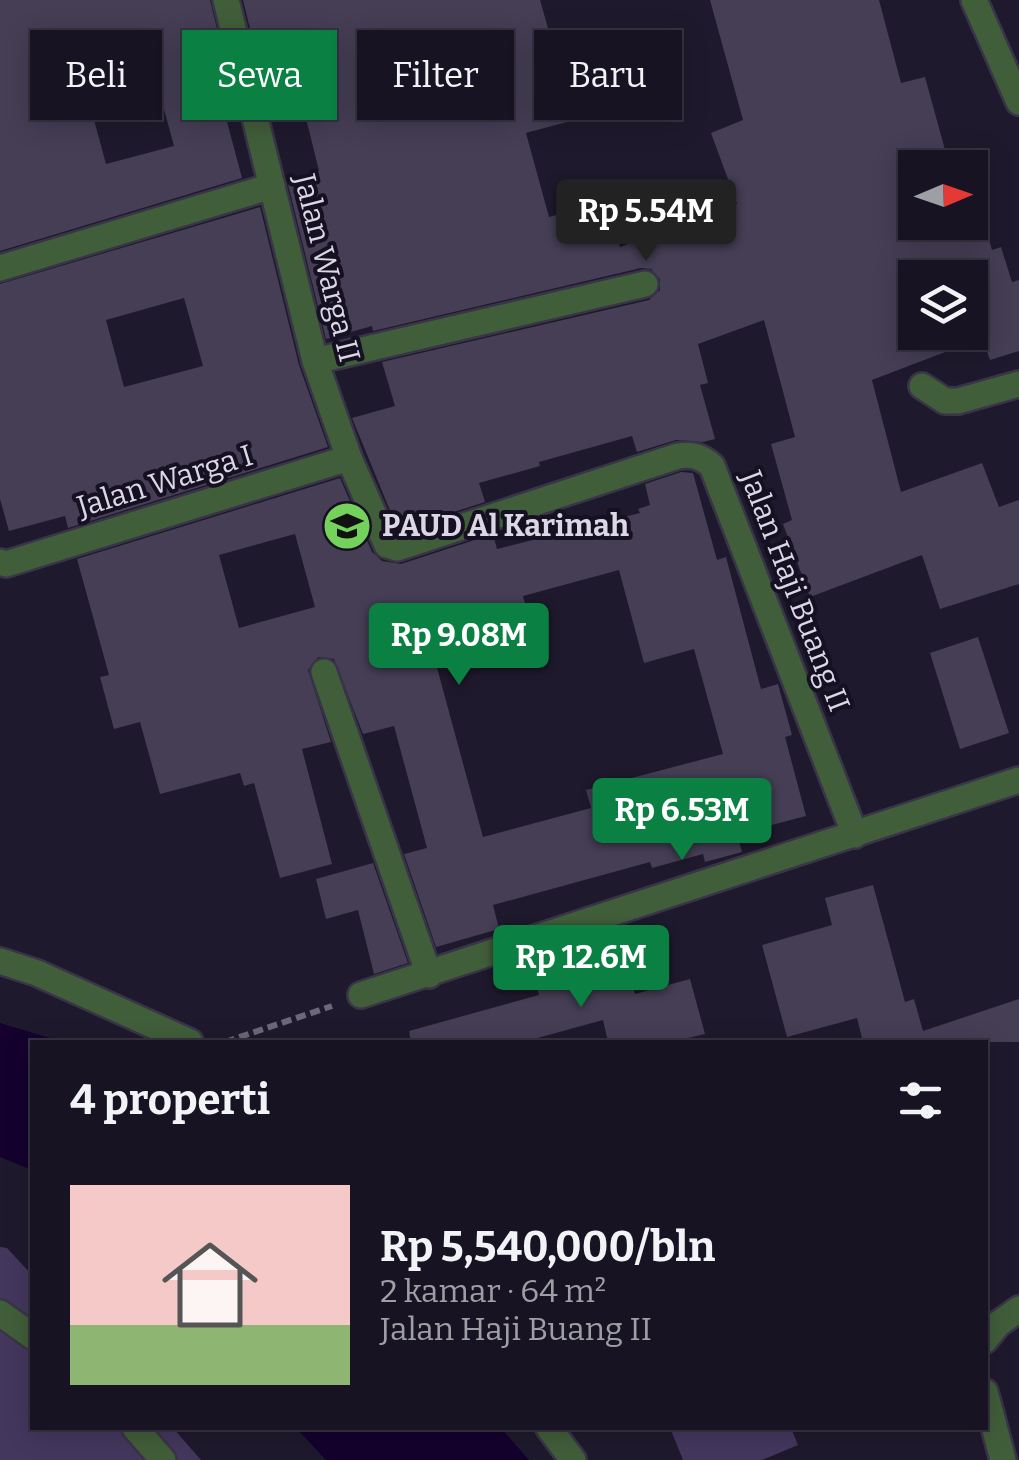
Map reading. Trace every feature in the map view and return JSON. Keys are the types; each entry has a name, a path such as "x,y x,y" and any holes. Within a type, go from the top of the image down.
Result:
{"street":[{"name":"Jalan Warga II","path":"226,0 315,361 387,545"},
{"path":"974,0 1013,72 1019,102"},
{"path":"0,268 272,186"},
{"path":"315,361 645,284"},
{"path":"922,386 945,400 958,401 1019,384"},
{"name":"Jalan Haji Buang II","path":"387,545 397,548 678,456 704,458 712,466 855,835"},
{"name":"Jalan Warga I","path":"0,562 6,564 350,458"},
{"path":"324,672 429,974"},
{"path":"361,996 1019,780"},
{"path":"0,962 37,973 186,1040"},
{"path":"988,1336 1019,1309"},
{"path":"0,1313 30,1335"},
{"path":"988,1403 1003,1460"},
{"path":"136,1430 154,1456"},
{"path":"550,1430 573,1460"}],"path":[{"path":"229,1040 361,996"}],"shaded area":[{"path":"0,1023 56,1040 30,1040 30,1169 0,1157"},
{"path":"0,1247 7,1248 30,1273 30,1430 175,1430 201,1460 0,1460"},
{"path":"298,1430 503,1430 529,1460 326,1460"},
{"path":"671,1430 792,1430 798,1445 762,1460 683,1460"}],"building":[{"path":"0,0 210,0 217,30 182,30 182,120 227,120 242,178 0,251"},
{"path":"243,0 540,0 549,30 534,30 534,120 574,120 526,133 549,217 608,201 620,247 737,204 711,133 743,120 710,0 879,0 901,83 925,77 945,150 898,150 898,240 988,240 988,236 992,250 1001,247 1012,282 1019,280 1019,351 990,360 986,350 988,260 898,260 898,350 951,350 872,380 901,492 982,463 999,507 1019,500 1019,584 940,609 922,555 810,597 783,524 792,520 771,444 795,437 764,320 698,344 708,383 700,385 715,439 676,440 637,452 632,436 539,462 540,466 479,483 485,502 398,530 352,418 395,406 382,362 649,300 660,290 660,279 651,269 641,268 326,339 287,180 319,171 306,120 337,120 337,30 250,30"},
{"path":"260,207 299,365 328,447 68,528 65,516 9,531 0,499 0,284","holes":["184,298 203,366 124,387 106,320"]},
{"path":"681,472 693,473 717,560 726,557 761,689 778,684 792,735 785,737 806,816 737,834 742,852 705,862 703,854 652,868 650,862 493,905 499,929 436,947 404,854 427,848 394,726 363,734 334,659 318,657 308,670 331,742 302,749 332,864 280,878 254,783 244,786 240,773 160,794 140,722 114,729 100,677 109,675 77,559 340,478 372,552 382,561 401,564 493,534 497,549 640,513 638,509 650,505 645,484","holes":["295,534 315,607 239,628 219,555","619,570 644,663 694,649 723,754 586,790 591,808 483,837 436,664 534,637 523,596"]},
{"path":"978,637 1009,733 960,749 930,653"},
{"path":"373,863 408,963 374,974 358,910 326,919 316,879"},
{"path":"873,885 905,1002 914,999 923,1031 1019,999 1019,1042 862,1040 857,1018 787,1037 762,945 832,925 825,898"},
{"path":"624,953 635,994 690,979 705,1034 680,1040 608,1040 603,1020 530,1040 411,1040 409,1031 539,995 534,979"}],"place":[{"name":"PAUD Al Karimah","path":"347,526"}]}
